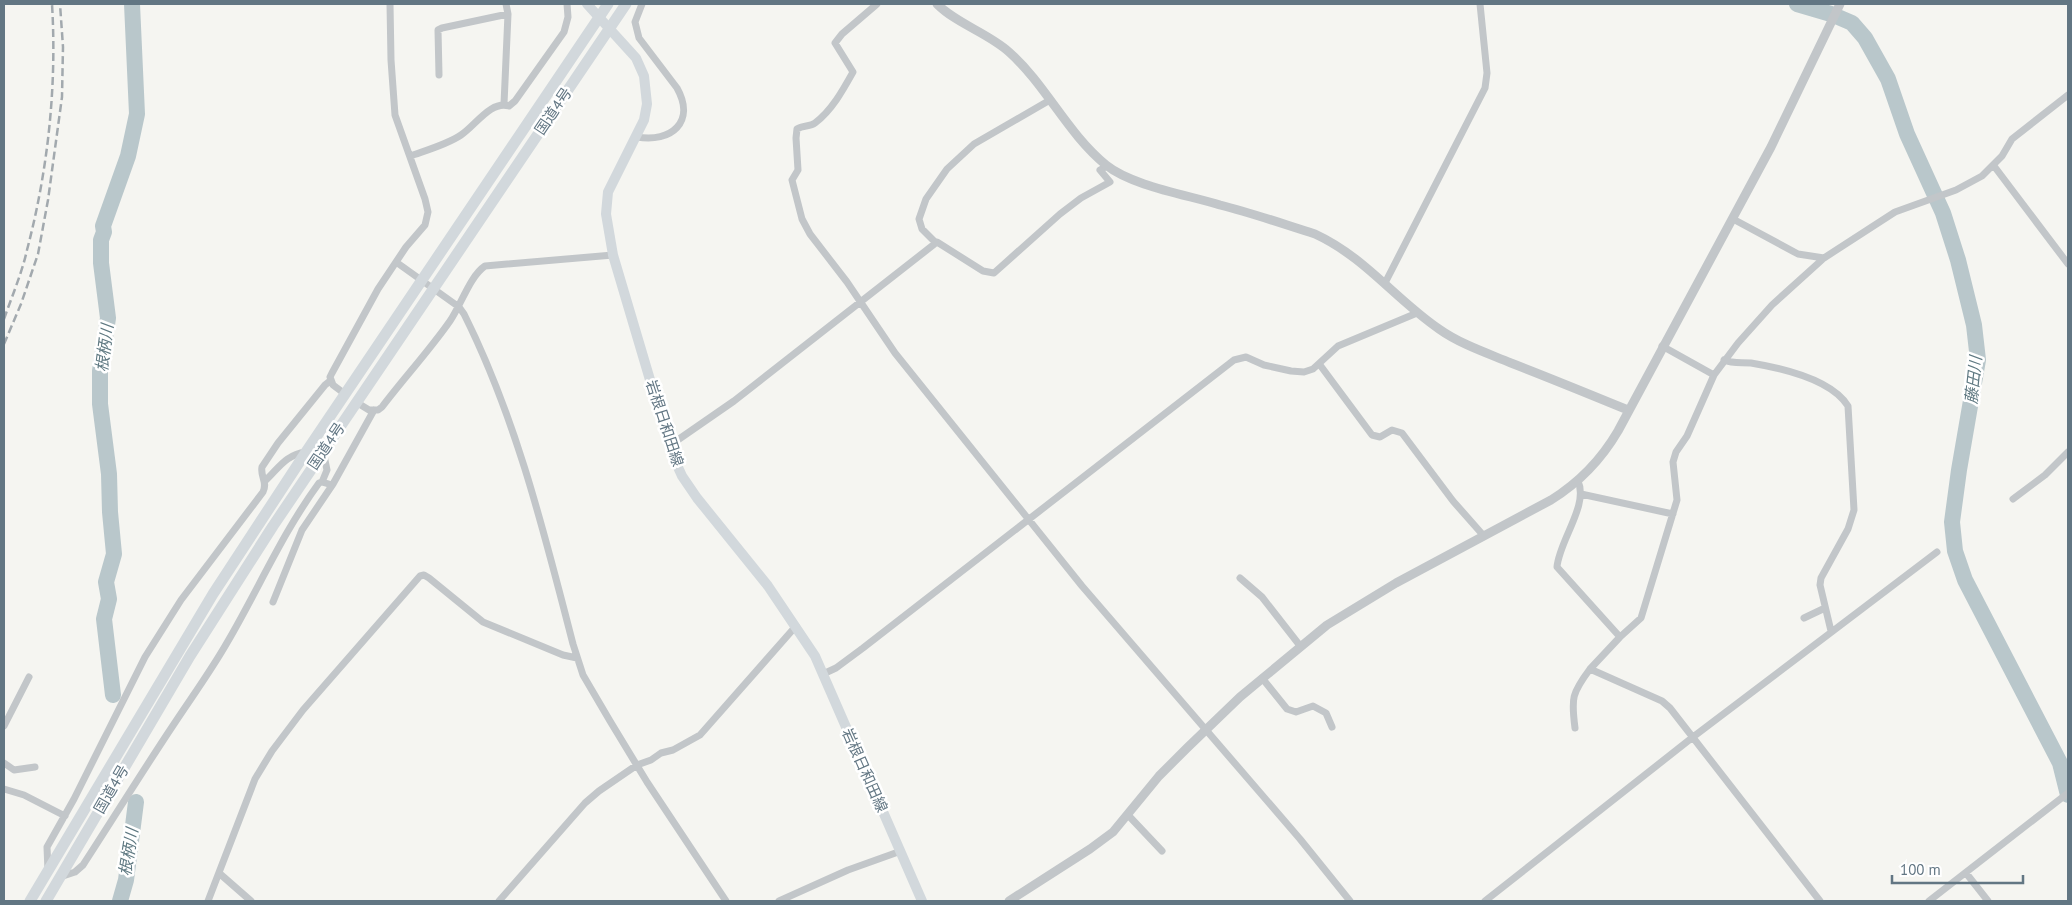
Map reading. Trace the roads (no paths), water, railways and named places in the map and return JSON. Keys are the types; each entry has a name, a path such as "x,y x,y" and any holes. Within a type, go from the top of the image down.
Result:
{"highway":[{"name":"国道4号","path":"30,901 179,648 306,452 608,4"},
{"name":"国道4号","path":"46,901 190,656 272,526 626,4"}],"main road":[{"name":"岩根日和田線","path":"587,4 636,58 644,76 646,104 644,120 608,192 606,204 607,222 613,255 670,446 682,476 696,498 768,586 815,656 922,901"}],"street":[{"path":"265,481 261,472 262,467 278,443 330,381 332,373 378,289 428,219 425,199 396,115 393,100 390,4"},
{"path":"504,104 508,14 506,4"},
{"path":"410,156 462,135 496,106 504,104 509,106 519,96 562,38 568,23 567,4"},
{"path":"637,137 658,138 672,132 683,119 684,108 682,96 678,88 639,38 636,22 642,4"},
{"path":"877,4 842,34 835,43 854,72 834,103 815,124 800,126 797,129 798,170 792,180 802,219 810,234 848,282 894,353 1028,520 1106,615 1300,839 1350,901"},
{"path":"937,4 946,12 1008,51 1020,62 1070,128 1107,166 1129,178 1315,234 1328,240 1356,258 1385,282 1417,313 1440,330 1462,341 1628,410"},
{"path":"1385,282 1486,88 1487,73 1480,4"},
{"path":"1009,901 1113,832 1159,776 1206,730 1262,678 1327,625 1396,583 1551,500 1578,481 1609,446 1771,147 1840,4"},
{"path":"439,75 438,30 508,14"},
{"path":"1575,728 1572,705 1575,691 1590,669 1641,618 1678,495 1673,462 1674,456 1687,436 1714,375 1724,360 1772,305 1824,258 1895,212 1956,190 1982,176 1994,166 2012,139 2068,95"},
{"path":"936,243 922,229 919,219 926,199 947,169 974,144 1050,100"},
{"path":"670,446 734,400 936,243 940,242 983,271 994,273 1080,198 1110,182 1100,170 1107,166"},
{"path":"1994,166 2068,264"},
{"path":"1733,219 1798,254 1824,258"},
{"path":"356,402 374,410 382,407 459,307 475,276 485,266 496,263 557,261 613,255"},
{"path":"396,262 459,307 488,364 516,438 577,658 591,688 637,766 724,900"},
{"path":"823,674 836,668 863,648 1234,360 1246,357 1264,365 1304,372 1320,365 1338,346 1417,313"},
{"path":"1662,346 1714,375"},
{"path":"1724,360 1760,365 1802,376 1839,395 1848,406 1854,510 1848,529 1821,578 1820,585 1831,631"},
{"path":"1320,365 1372,435 1380,437 1392,430 1402,433 1453,501 1483,536"},
{"path":"330,381 345,394"},
{"path":"273,602 302,530 332,485 374,410"},
{"path":"60,877 75,872 84,864 217,660 295,517 319,483 322,482 327,470 323,451"},
{"path":"48,872 47,848 150,648 187,592 263,492 265,481 286,459 306,452"},
{"path":"2013,499 2045,474 2068,452"},
{"path":"1578,481 1581,486 1578,507 1559,551 1557,567 1620,637"},
{"path":"322,482 332,485"},
{"path":"1580,494 1673,514"},
{"path":"1486,901 1693,737 1937,552"},
{"path":"208,901 255,779 272,750 303,710 420,576 424,575 429,578 490,626 563,655 577,658"},
{"path":"1240,578 1262,597 1301,646"},
{"path":"1804,618 1825,608"},
{"path":"499,901 585,803 598,791 637,766 661,753 673,750 700,735 796,626"},
{"path":"1590,669 1662,701 1693,737 1820,901"},
{"path":"4,726 29,677"},
{"path":"1262,678 1287,709 1296,712 1313,706 1326,713 1332,727"},
{"path":"4,763 14,770 35,767"},
{"path":"4,789 24,796 65,816"},
{"path":"1929,901 2068,793"},
{"path":"1128,815 1162,851"},
{"path":"779,901 848,870 901,851"},
{"path":"219,872 251,901"},
{"path":"1966,873 1988,901"}],"waterway":[{"name":"根柄川","path":"113,695 104,619 109,599 106,582 114,554 109,474 100,404 100,371 108,318 101,263 101,240 104,232 103,226 128,156 137,114 132,4"},
{"name":"藤田川","path":"1797,4 1831,14 1852,23 1865,38 1888,79 1907,134 1943,213 1958,260 1974,325 1978,360 1952,522 1955,551 1965,580 2060,763 2068,795"},
{"name":"根柄川","path":"120,901 126,880 136,802"}],"railway":[{"path":"4,319 25,259 45,159 52,97 52,4"},
{"path":"4,344 21,304 38,254 48,200 62,97 63,47 60,4"}]}
